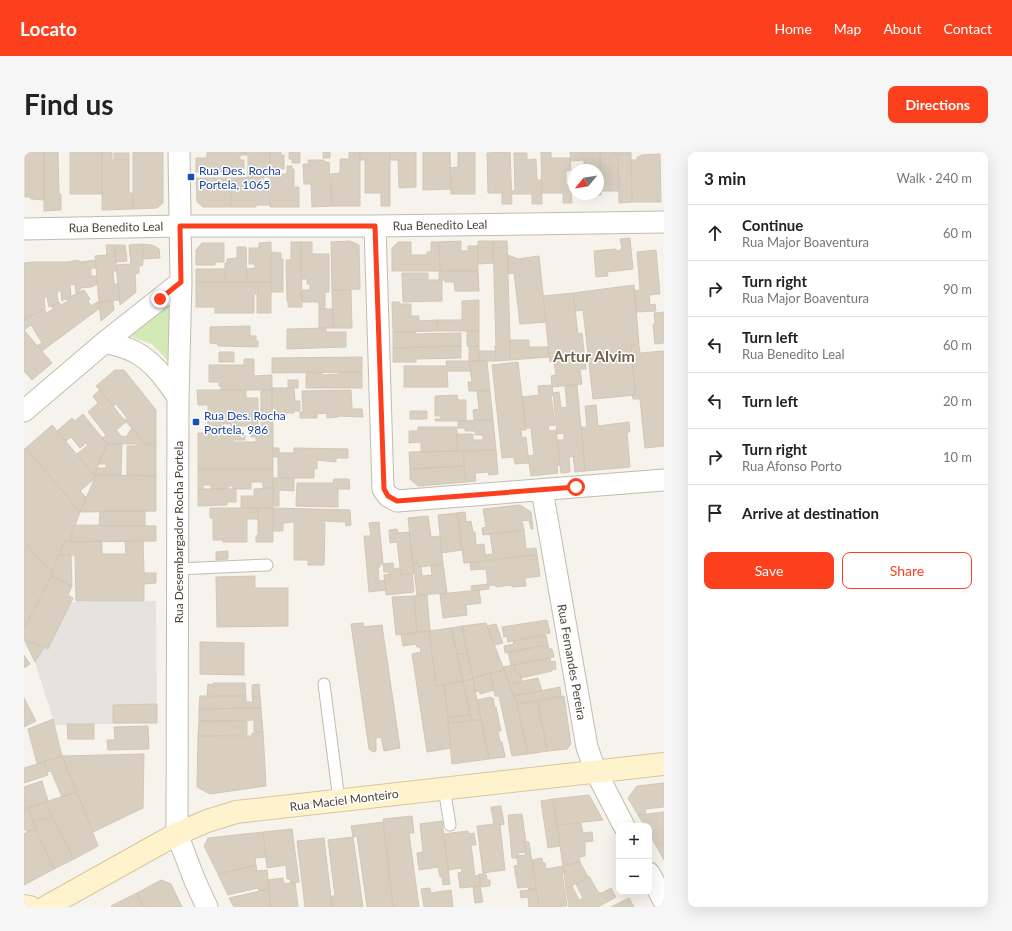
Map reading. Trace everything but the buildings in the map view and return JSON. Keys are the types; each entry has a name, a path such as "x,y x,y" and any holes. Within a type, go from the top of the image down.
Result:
{"street":[{"name":"Rua Desembargador Rocha Portela","path":"179,152 181,282 178,397 177,834 195,881 207,907"},
{"name":"Rua Benedito Leal","path":"24,229 180,226 375,226 664,222"},
{"path":"375,226 384,489 388,496 397,501 664,480"},
{"path":"24,411 105,342 181,282"},
{"path":"105,342 134,351 150,362 162,373 178,397"},
{"name":"Rua Fernandes Pereira","path":"542,490 587,747 596,770 622,823"},
{"name":"Rua Maciel Monteiro","path":"46,907 177,834 207,821 236,812 596,770 664,764"},
{"path":"652,879 664,901"},
{"path":"24,906 30,907"}],"lane":[{"path":"177,569 267,565"},
{"path":"324,684 339,800"},
{"path":"444,788 450,825"}],"green space":[{"path":"169,304 173,307 170,363 152,344 126,335"}],"shaded area":[{"path":"156,601 157,723 55,725 35,662 44,648 48,649 71,602"}],"place":[{"name":"Rua Des. Rocha Portela, 1065","path":"191,177"},
{"name":"Rua Des. Rocha Portela, 986","path":"196,422"}],"district":[{"name":"Artur Alvim","path":"594,355"}],"route":[{"path":"160,299 181,282 180,226 375,226 384,489 388,496 397,501 576,487"}]}
